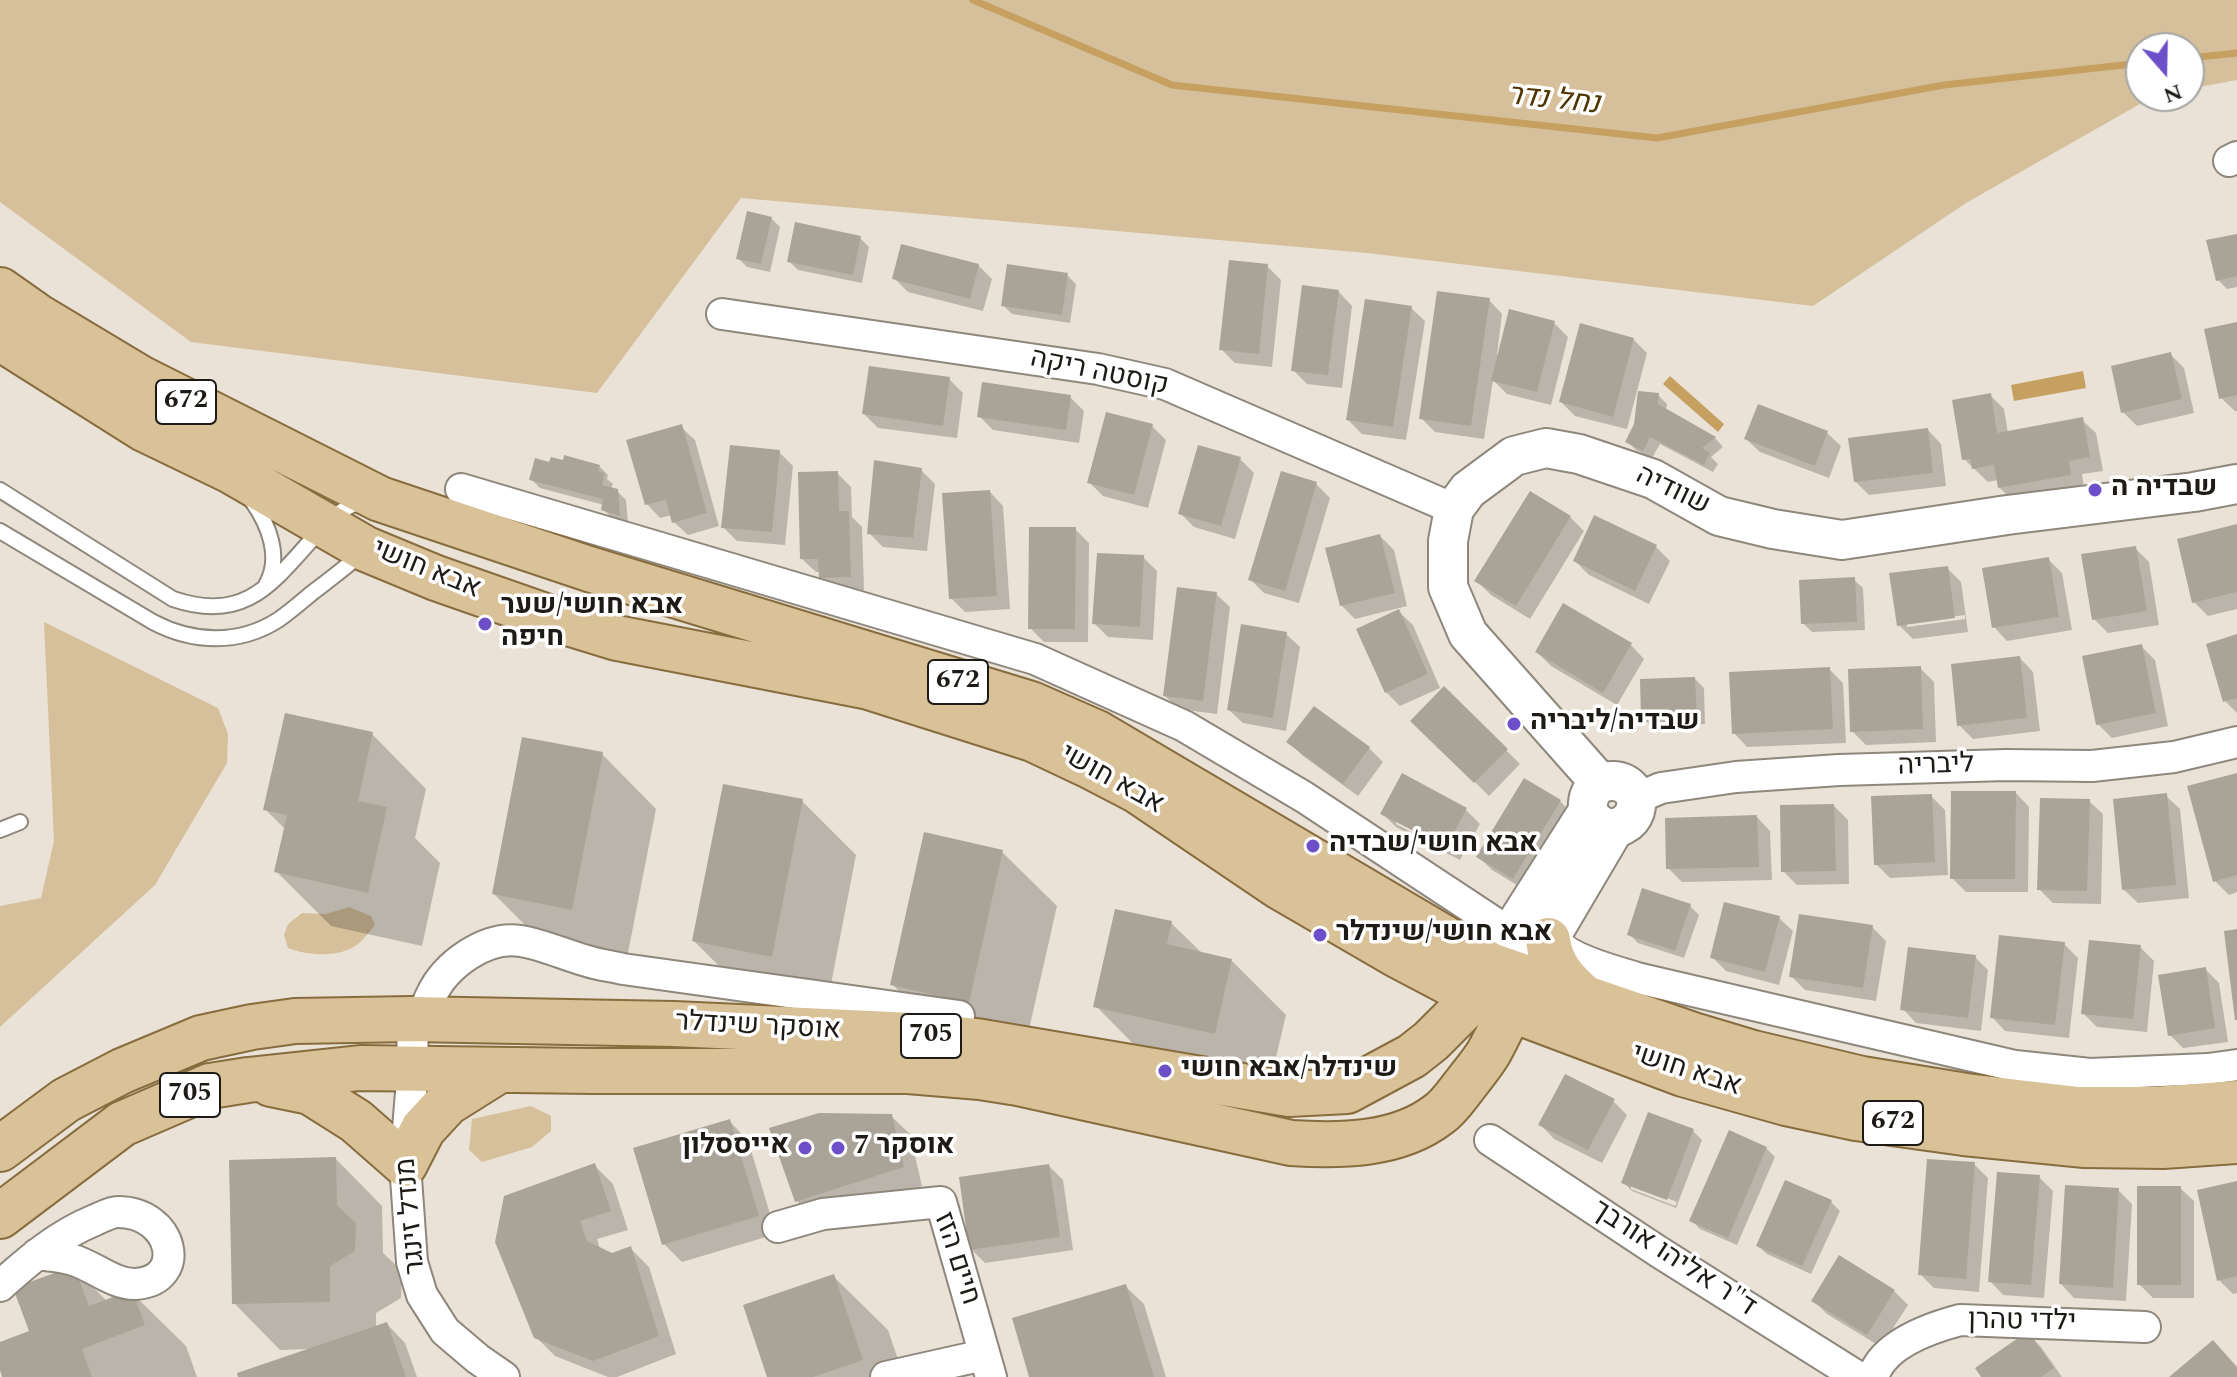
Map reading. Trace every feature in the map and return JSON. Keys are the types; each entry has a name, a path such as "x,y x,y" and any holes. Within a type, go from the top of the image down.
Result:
{"main road":[{"name":"אבא חושי","path":"0,290 142,379 380,499 604,573 1031,704 1097,733 1516,965 1573,1013 1683,1074 1786,1103 1856,1118 1964,1133 2085,1145 2163,1146 2237,1141"},
{"name":"אבא חושי","path":"0,338 144,429 231,471 366,549 436,578 617,638 869,687 1033,739 1138,791 1280,887 1397,955 1516,965"},
{"path":"1397,955 1432,1018 1431,1041"},
{"path":"1516,965 1553,961 1573,1013"},
{"name":"אוסקר שינדלר","path":"0,1149 66,1100 122,1071 201,1038 295,1021 412,1019 674,1024 934,1036 1289,1094 1347,1091 1412,1056 1516,965"},
{"name":"אוסקר שינדלר","path":"1488,1055 1516,965"},
{"name":"אבא חושי","path":"1573,1013 1708,1040 1862,1079 1966,1096 2078,1109 2156,1109 2237,1103"},
{"name":"אוסקר שינדלר","path":"0,1216 122,1124 210,1086 248,1080 360,1068 908,1071 980,1077 1291,1143 1326,1145 1385,1138 1415,1128 1439,1114 1455,1098 1488,1055 1519,1035 1573,1013"},
{"path":"248,1080 310,1092 356,1121 405,1164 423,1129 447,1103 498,1071"}],"street":[{"name":"קוסטה ריקה","path":"722,314 1098,369 1165,384 1454,509"},
{"name":"שוודיה","path":"1454,509 1468,490 1514,456 1546,448 1579,454 1653,479 1719,516 1773,529 1842,540 2237,484"},
{"name":"אבא חושי","path":"461,489 1035,659 1184,726 1304,797 1516,965 1556,943 1577,956 1637,978 2015,1066 2090,1074 2237,1065"},
{"path":"1454,509 1448,541 1448,587 1468,634 1609,805 1516,965"},
{"name":"ליבריה","path":"1609,805 1661,788 1736,777 1839,770 2092,766 2174,757 2237,742"},
{"path":"412,1019 422,1019 432,993 458,963 470,953 504,940 521,941 623,969 959,1016"},
{"name":"מנדל זינגר","path":"412,1019 413,1069 405,1164 412,1262 422,1295 445,1331 504,1377"},
{"name":"ד\"ר אליהו אורבך","path":"1490,1140 1659,1252 1858,1377"},
{"name":"חיים הזז","path":"778,1227 823,1214 941,1202 988,1366"},
{"path":"0,1286 37,1254"},
{"name":"ילדי טהרן","path":"1873,1377 1876,1366 1905,1341 1934,1327 1960,1320 2145,1327"},
{"path":"886,1377 988,1366"}],"lane":[{"path":"231,471 260,511 271,537 274,568 264,589"},
{"path":"1,494 173,599 191,605 221,606 264,589 283,573 325,525 348,507 380,499"},
{"path":"0,531 153,622 201,639 239,636 277,621 366,549"},
{"path":"0,830 20,822"}],"shaded area":[{"path":"0,0 2237,0 2237,80 2205,86 2205,32 2125,32 2126,112 1966,203 1813,306 1367,253 741,198 597,393 191,342 0,202"},
{"path":"2083,371 2086,388 2014,401 2011,385"},
{"path":"1670,376 1724,424 1718,432 1663,384"},
{"path":"44,622 218,708 228,734 227,763 155,885 0,1027 0,906 41,898 54,841"},
{"path":"349,907 371,916 375,925 351,949 324,954 288,948 284,935 288,924 302,913 326,914"},
{"path":"531,1106 551,1116 551,1131 532,1147 482,1162 469,1150 472,1119"}],"building":[{"path":"747,211 772,217 761,264 736,259"},
{"path":"795,222 861,236 853,275 787,262"},
{"path":"2237,234 2237,276 2216,281 2206,240"},
{"path":"901,244 979,264 970,299 892,279"},
{"path":"1229,260 1268,264 1259,354 1219,350"},
{"path":"1007,264 1068,273 1062,315 1001,306"},
{"path":"1302,285 1339,290 1328,375 1291,371"},
{"path":"1437,291 1490,298 1471,426 1419,419"},
{"path":"1365,299 1412,306 1393,427 1346,420"},
{"path":"1509,309 1555,321 1537,392 1491,381"},
{"path":"2237,322 2237,395 2219,399 2204,329"},
{"path":"1580,323 1634,338 1613,417 1559,402"},
{"path":"2171,352 2182,399 2121,413 2111,366"},
{"path":"869,366 950,377 943,426 862,414"},
{"path":"982,382 1071,395 1066,430 977,417"},
{"path":"1638,391 1659,393 1658,404 1716,437 1702,448 1710,453 1704,465 1650,437 1643,451 1625,442 1634,424"},
{"path":"1991,393 1997,433 2083,417 2090,457 2069,461 2071,475 1998,488 1994,465 1972,469 1970,459 1962,460 1952,400"},
{"path":"1758,404 1828,431 1815,466 1744,439"},
{"path":"1106,412 1153,424 1134,495 1087,483"},
{"path":"682,424 707,513 672,523 666,500 645,505 626,440"},
{"path":"1928,428 1933,473 1854,482 1848,438"},
{"path":"730,445 780,450 772,532 721,528"},
{"path":"1198,445 1241,457 1221,526 1178,514"},
{"path":"564,455 600,465 598,471 605,473 602,485 618,489 620,516 601,510 603,499 529,480 535,458 549,462 551,457 563,460"},
{"path":"874,460 922,468 913,538 867,534"},
{"path":"838,471 839,511 849,511 851,577 819,578 818,559 800,559 798,472"},
{"path":"1281,471 1317,482 1285,591 1248,580"},
{"path":"990,490 997,596 949,599 942,493"},
{"path":"1530,491 1571,516 1516,606 1474,581"},
{"path":"1594,515 1657,545 1635,591 1573,561"},
{"path":"2237,524 2237,592 2192,603 2177,539"},
{"path":"1029,527 1076,527 1075,629 1028,629"},
{"path":"1380,534 1395,593 1340,606 1325,548"},
{"path":"2136,546 2147,611 2092,620 2081,554"},
{"path":"1097,553 1144,555 1140,627 1092,624"},
{"path":"2049,557 2059,617 1992,628 1982,568"},
{"path":"1948,566 1955,618 1897,626 1889,573"},
{"path":"1855,577 1857,622 1801,624 1799,580"},
{"path":"1177,587 1217,592 1203,701 1163,696"},
{"path":"1563,603 1632,643 1603,693 1535,652"},
{"path":"1399,609 1428,674 1385,693 1356,629"},
{"path":"1241,624 1287,632 1273,718 1227,710"},
{"path":"2237,634 2237,698 2223,702 2206,644"},
{"path":"2142,644 2156,713 2096,725 2082,656"},
{"path":"2020,656 2027,718 1957,726 1951,664"},
{"path":"1921,666 1923,729 1850,732 1848,669"},
{"path":"1830,667 1833,729 1732,734 1729,672"},
{"path":"1695,677 1697,716 1641,718 1640,679"},
{"path":"1444,686 1508,749 1474,783 1410,721"},
{"path":"1314,706 1370,747 1343,784 1286,742"},
{"path":"285,713 373,732 358,801 387,807 368,893 274,872 287,815 263,810"},
{"path":"522,737 603,752 572,910 492,894"},
{"path":"1402,773 1467,808 1446,847 1380,814"},
{"path":"2237,773 2237,875 2213,882 2187,786"},
{"path":"1524,778 1561,800 1513,879 1476,857"},
{"path":"723,784 803,799 772,957 692,941"},
{"path":"1951,791 2016,791 2015,879 1950,879"},
{"path":"2167,793 2176,885 2122,890 2113,799"},
{"path":"1932,794 1935,862 1874,865 1871,796"},
{"path":"2040,798 2090,799 2087,891 2037,890"},
{"path":"1834,804 1836,871 1781,872 1780,805"},
{"path":"1757,815 1759,867 1666,869 1665,818"},
{"path":"924,832 1003,850 969,1003 890,985"},
{"path":"1642,888 1691,904 1675,951 1627,935"},
{"path":"1724,902 1780,916 1765,972 1710,958"},
{"path":"1115,909 1172,921 1167,944 1232,959 1215,1034 1093,1007"},
{"path":"1799,914 1873,925 1863,988 1789,977"},
{"path":"2237,929 2237,1020 2235,1020 2224,931"},
{"path":"1999,935 2065,942 2055,1025 1990,1018"},
{"path":"2089,940 2141,945 2133,1019 2081,1014"},
{"path":"1908,947 1976,955 1968,1018 1900,1010"},
{"path":"2206,967 2215,1028 2168,1036 2158,975"},
{"path":"1565,1074 1615,1099 1588,1150 1538,1125"},
{"path":"1648,1112 1694,1129 1667,1200 1621,1183"},
{"name":"אוסקר 7","path":"819,1113 892,1114 904,1167 795,1202 769,1128"},
{"path":"730,1119 759,1216 662,1245 633,1148"},
{"path":"1729,1130 1767,1147 1728,1238 1689,1221"},
{"path":"336,1157 337,1205 356,1223 355,1251 330,1266 330,1302 232,1304 229,1160"},
{"path":"1927,1159 1975,1162 1966,1279 1918,1275"},
{"path":"595,1163 611,1211 580,1221 587,1241 612,1253 631,1246 659,1336 593,1361 534,1338 495,1242 504,1196"},
{"path":"1049,1164 1060,1237 969,1250 959,1177"},
{"path":"1997,1172 2040,1175 2031,1285 1988,1282"},
{"path":"1785,1180 1832,1200 1802,1266 1756,1246"},
{"path":"2237,1181 2237,1276 2217,1281 2197,1190"},
{"path":"2065,1185 2119,1188 2113,1288 2059,1284"},
{"path":"2137,1186 2181,1186 2181,1285 2137,1285"},
{"path":"1839,1255 1895,1290 1867,1335 1811,1301"},
{"path":"74,1266 89,1306 132,1290 145,1325 82,1349 92,1377 2,1377 0,1342 29,1331 13,1288"},
{"path":"834,1274 863,1360 813,1377 767,1377 743,1305"},
{"path":"1126,1284 1154,1377 1029,1377 1012,1318"},
{"path":"387,1322 406,1377 238,1377 237,1373"},
{"path":"2028,1331 2054,1368 2041,1377 1981,1377 1975,1368"},
{"path":"2213,1340 2237,1367 2237,1377 2169,1377"}],"waterway":[{"name":"נחל נדר","path":"973,0 1172,85 1657,138 1944,85 2125,65"},
{"name":"נחל נדר","path":"2205,56 2237,53"}],"place":[{"name":"שבדיה ה","path":"2095,490"},
{"name":"אבא חושי/שער חיפה","path":"485,624"},
{"name":"שבדיה/ליבריה","path":"1514,724"},
{"name":"אבא חושי/שבדיה","path":"1313,846"},
{"name":"אבא חושי/שינדלר","path":"1320,935"},
{"name":"שינדלר/אבא חושי","path":"1165,1071"},
{"name":"אייססלון","path":"805,1148"},
{"name":"אוסקר 7","path":"838,1148"}]}
